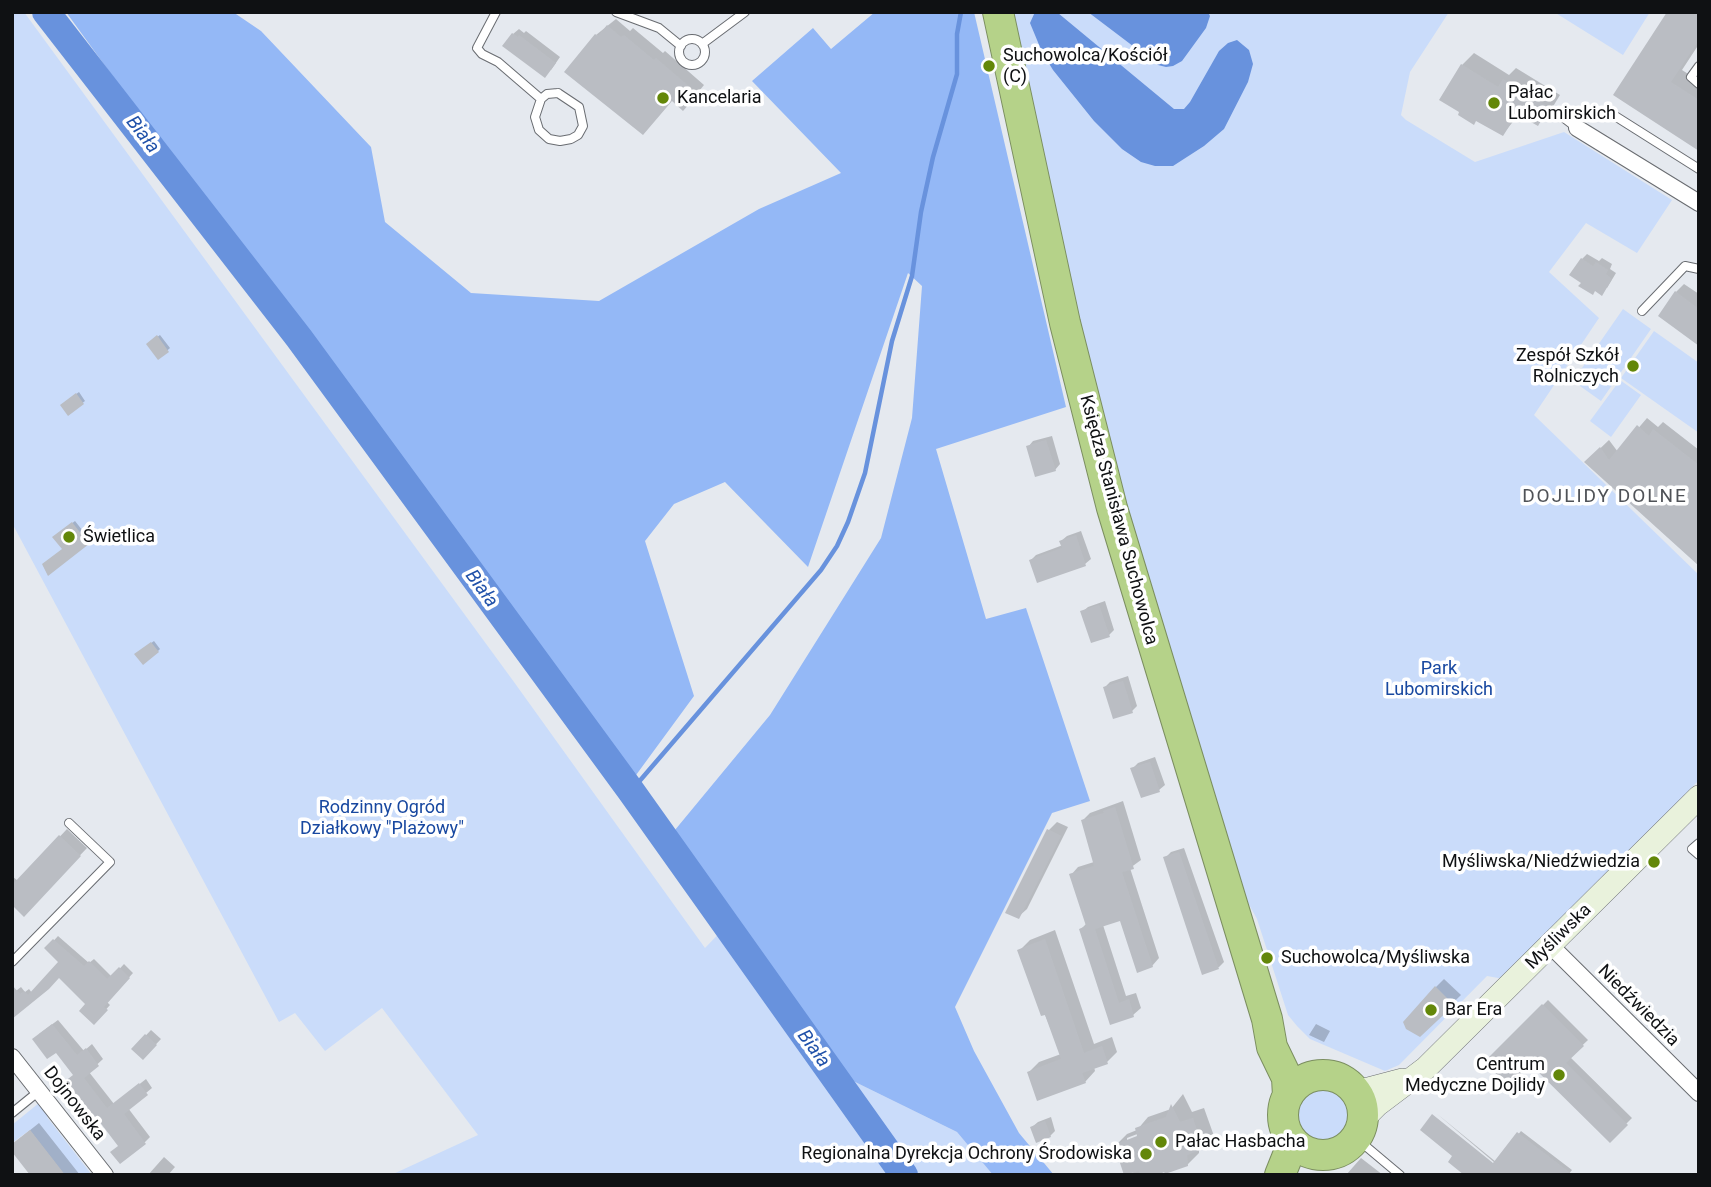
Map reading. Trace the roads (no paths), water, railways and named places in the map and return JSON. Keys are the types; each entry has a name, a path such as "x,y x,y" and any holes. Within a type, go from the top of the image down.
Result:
{"highway":[{"name":"Księdza Stanisława Suchowolca","path":"998,12 1065,323 1112,508 1267,1019 1272,1048 1287,1078 1288,1096"},
{"name":"Księdza Stanisława Suchowolca","path":"1267,1019 1299,1063 1313,1077"},
{"path":"1280,1175 1288,1155 1290,1139 1283,1118 1288,1096 1299,1083 1313,1077 1331,1076 1352,1088 1359,1099 1359,1128 1342,1150 1308,1165 1301,1149 1290,1139"}],"street":[{"path":"1570,123 1699,203"},
{"name":"Myśliwska","path":"1359,1128 1372,1109 1418,1074 1699,797"},
{"name":"Niedźwiedzia","path":"1550,945 1699,1093"},
{"name":"Dojnowska","path":"12,1057 104,1175"},
{"name":"Myśliwska","path":"1352,1088 1364,1090 1418,1074"}],"lane":[{"path":"496,12 477,48 482,54 498,62 541,99"},
{"path":"616,12 659,28 681,46"},
{"path":"702,44 746,12"},
{"path":"693,39 702,44 704,57 699,63 686,64 681,59 681,46 688,40 693,39"},
{"path":"1699,66 1691,77 1699,84"},
{"path":"558,93 579,107 583,126 578,135 560,141 549,139 540,130 535,117 541,99 547,94 558,93"},
{"path":"1615,116 1699,169"},
{"path":"1642,311 1685,266 1699,269"},
{"path":"12,962 110,862 69,823"},
{"path":"1699,843 1692,849 1699,855"},
{"path":"12,1113 39,1091"},
{"path":"1359,1128 1400,1175"}],"waterway":[{"name":"Biała","path":"46,12 299,338 631,791 904,1175"},
{"path":"631,791 821,570 837,546 848,522 865,473 892,341 912,276 921,212 933,157 957,74 957,34 961,12"}],"place":[{"name":"Suchowolca/Kościół (C)","path":"989,66"},
{"name":"Kancelaria","path":"663,98"},
{"name":"Pałac Lubomirskich","path":"1494,103"},
{"name":"Zespół Szkół Rolniczych","path":"1633,366"},
{"name":"Świetlica","path":"69,537"},
{"name":"Myśliwska/Niedźwiedzia","path":"1654,862"},
{"name":"Suchowolca/Myśliwska","path":"1267,958"},
{"name":"Bar Era","path":"1431,1010"},
{"name":"Centrum Medyczne Dojlidy","path":"1559,1075"},
{"name":"Pałac Hasbacha","path":"1161,1142"},
{"name":"Regionalna Dyrekcja Ochrony Środowiska","path":"1146,1154"}],"district":[{"name":"DOJLIDY DOLNE","path":"1605,497"}],"park label":[{"name":"Park Lubomirskich","path":"1439,679"},
{"name":"Rodzinny Ogród Działkowy \"Plażowy\"","path":"382,818"}]}
